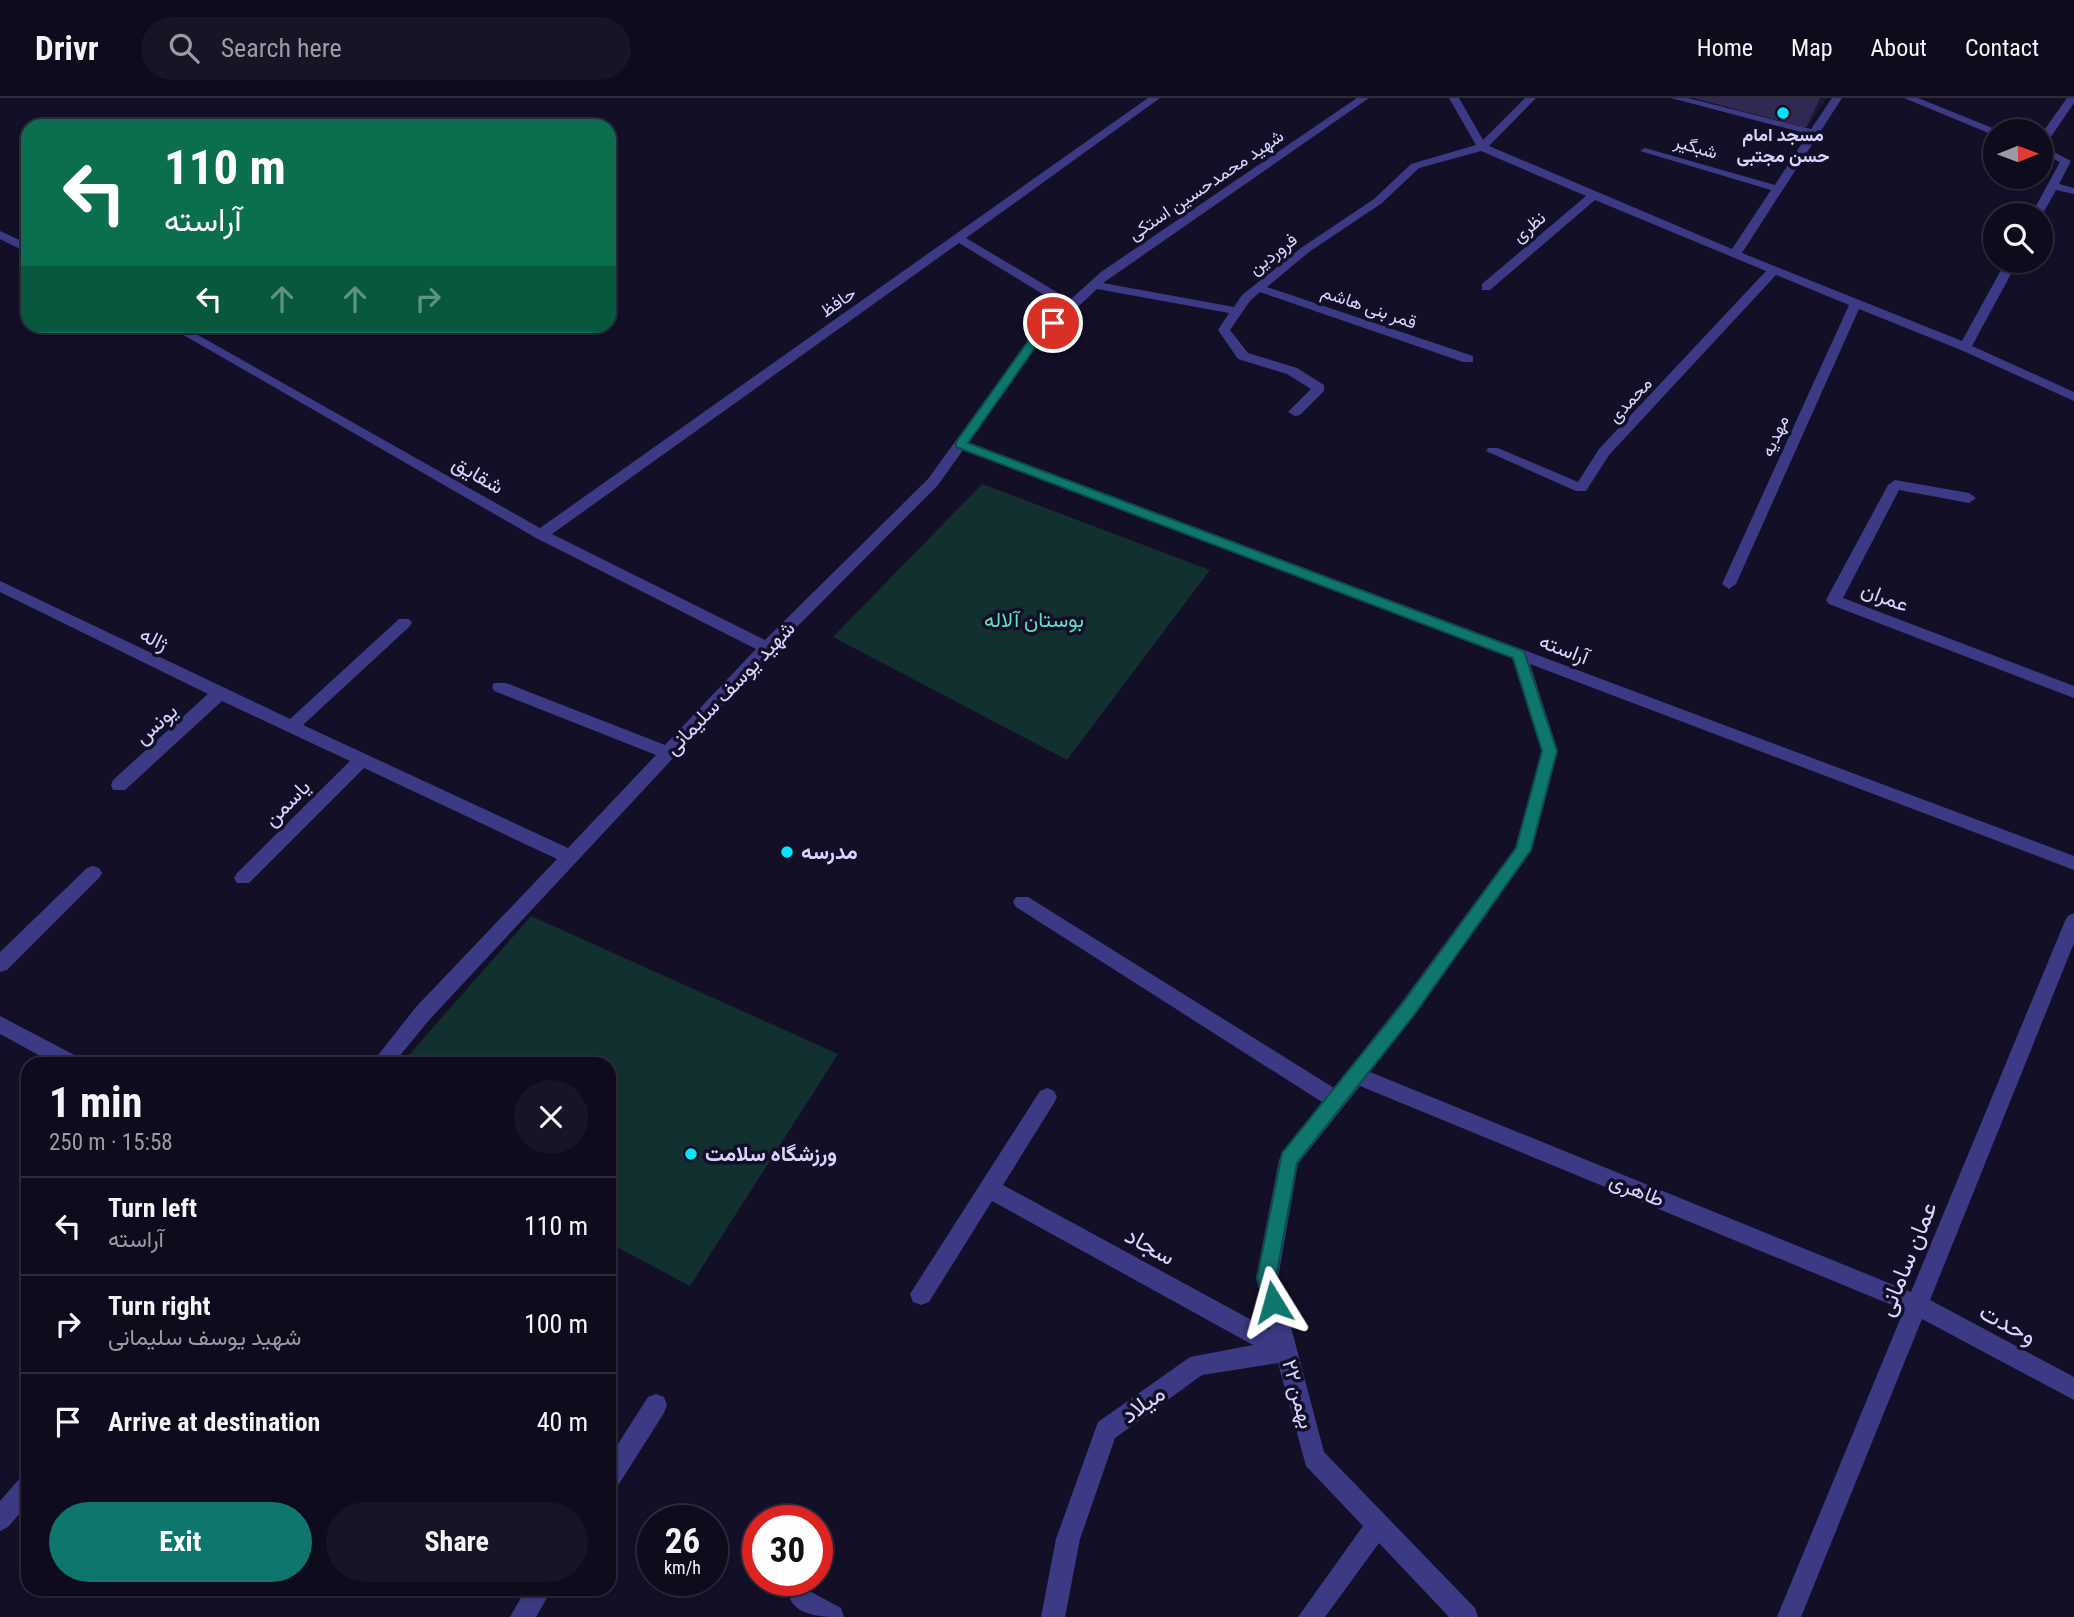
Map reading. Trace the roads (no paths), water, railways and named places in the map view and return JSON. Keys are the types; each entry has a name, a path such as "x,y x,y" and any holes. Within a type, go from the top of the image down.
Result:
{"street":[{"name":"حافظ","path":"541,535 1155,98"},
{"name":"شهید محمدحسین استکی","path":"1071,306 1094,285 1364,98"},
{"path":"1454,98 1482,147 1965,347 2074,397"},
{"path":"1482,147 1531,98"},
{"path":"1676,98 1815,133"},
{"path":"1735,254 1836,98"},
{"path":"1909,98 1983,128"},
{"path":"1935,110 1944,98"},
{"path":"2053,126 2071,98"},
{"name":"فروردین","path":"1237,311 1246,298 1305,250 1378,201 1415,166 1482,147"},
{"name":"شبگیر","path":"1645,151 1778,189"},
{"path":"2053,154 2066,161 2053,186 2074,191"},
{"name":"نظری","path":"1486,286 1594,195"},
{"path":"2,237 21,246"},
{"path":"958,239 1071,306"},
{"name":"محمدی","path":"1493,451 1581,488 1604,452 1774,270"},
{"path":"1965,347 2005,273"},
{"path":"1094,285 1237,311 1224,330 1243,356 1292,371 1319,388 1294,412"},
{"name":"قمر بنی هاشم","path":"1259,288 1468,359"},
{"name":"مهدیه","path":"1729,584 1856,303"},
{"name":"شهید یوسف سلیمانی","path":"387,1057 423,1013 767,648 933,482 1035,340 1071,306"},
{"name":"شقایق","path":"186,333 541,535 767,648"},
{"name":"آراسته","path":"960,444 2074,863"},
{"name":"عمران","path":"1969,498 1895,485 1834,600 2074,692"},
{"name":"ژاله","path":"0,586 362,761 570,857"},
{"path":"291,727 404,623"},
{"name":"۲۲ بهمن","path":"1466,1617 1314,1458 1267,1278 1289,1160 1356,1075 1523,850 1550,751 1519,655"},
{"path":"500,687 668,753"},
{"name":"یونس","path":"120,785 220,693"},
{"name":"یاسمن","path":"243,878 362,761"},
{"path":"0,964 93,873"},
{"path":"1022,902 1336,1100"},
{"name":"عمان سامانی","path":"1789,1617 2074,921"},
{"path":"0,1024 59,1057"},
{"name":"طاهری","path":"1356,1075 1917,1305"},
{"path":"922,1294 1047,1097"},
{"name":"سجاد","path":"989,1188 1286,1351"},
{"name":"وحدت","path":"1917,1305 2074,1389"},
{"name":"میلاد","path":"1053,1617 1068,1539 1106,1430 1198,1365 1286,1351"},
{"path":"616,1468 656,1405"},
{"path":"0,1519 21,1494"},
{"path":"1310,1617 1378,1525"},
{"path":"522,1617 536,1596"},
{"path":"802,1600 832,1617"}],"place":[{"name":"مسجد امام حسن مجتبی","path":"1783,113"},
{"name":"مدرسه","path":"787,852"},
{"name":"ورزشگاه سلامت","path":"691,1154"}],"park label":[{"name":"بوستان آلاله","path":"1034,620"}]}
